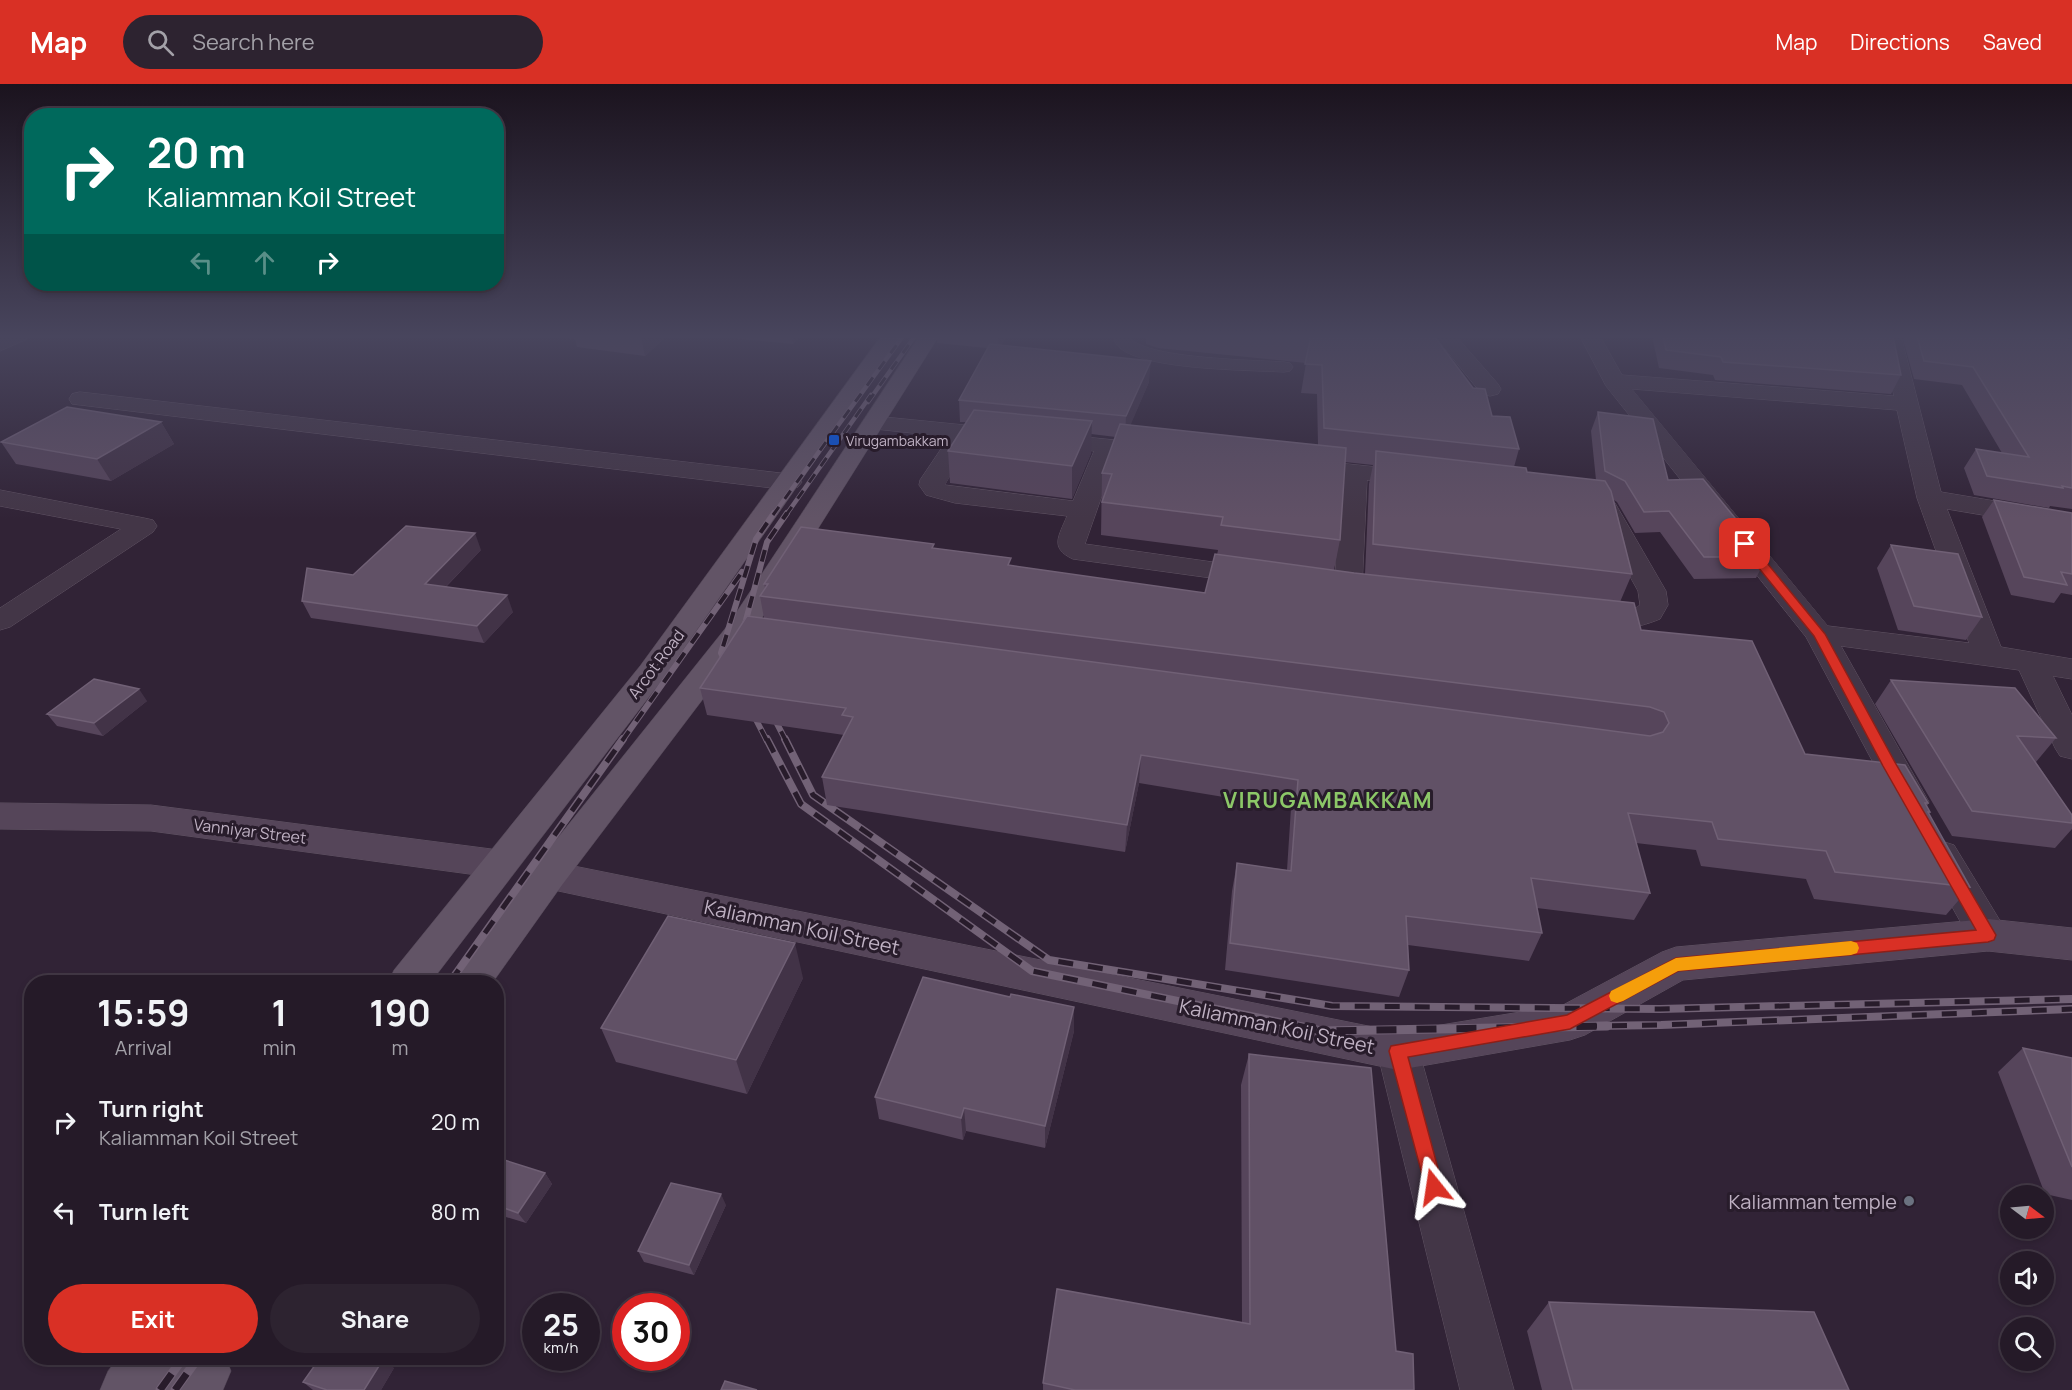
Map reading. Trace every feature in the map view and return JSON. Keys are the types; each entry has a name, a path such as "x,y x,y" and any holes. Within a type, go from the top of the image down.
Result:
{"main road":[{"name":"Arcot Road","path":"413,975 651,673 849,397"},
{"path":"476,975 549,875 739,631 890,397"},
{"path":"141,1369 204,1373"}],"street":[{"path":"1627,397 1819,634 1890,766 1988,935"},
{"path":"1810,397 1909,405"},
{"path":"1907,397 1930,498 1989,655"},
{"path":"80,399 789,482"},
{"path":"874,423 1178,453"},
{"path":"964,432 933,480 932,485 935,490 963,497 1083,510"},
{"path":"1108,445 1071,540 1072,548 1083,553 1278,579"},
{"path":"1272,463 1437,481"},
{"path":"1348,588 1355,472"},
{"path":"1566,614 1632,620 1650,613 1654,605 1652,591 1606,509 1598,502 1578,496"},
{"path":"0,498 144,526 0,621"},
{"path":"1930,498 2072,522"},
{"path":"739,631 774,635"},
{"path":"1819,634 1989,655 2072,669"},
{"path":"2031,663 2072,748"},
{"name":"Vanniyar Street","path":"3,820 152,818 499,864"},
{"name":"Kaliamman Koil Street","path":"549,875 1398,1051 1570,1022 1676,964 1988,935 2072,944"},
{"path":"1398,1051 1488,1390"}],"building":[{"path":"961,397 1135,397 1126,416 959,400"},
{"path":"1323,397 1487,397 1492,416 1510,417 1519,449 1324,428"},
{"path":"1992,397 2072,397 2072,488 1987,476 1976,449 2029,457"},
{"path":"67,407 161,422 97,459 1,442"},
{"path":"974,410 1092,421 1072,466 948,451"},
{"path":"1598,412 1653,419 1668,480 1703,479 1767,557 1704,557 1669,511 1644,512 1625,481 1605,471"},
{"path":"1120,424 1346,448 1340,540 1221,525 1223,517 1102,502 1112,474 1102,473"},
{"path":"1376,451 1526,468 1527,472 1605,481 1611,491 1632,574 1373,544"},
{"path":"1994,500 2072,513 2072,574 2061,572 2067,585 2024,577"},
{"path":"406,526 475,533 425,584 507,595 477,626 302,601 307,568 353,575"},
{"path":"801,527 934,544 932,548 1011,558 1008,565 1205,593 1215,554 1354,573 1634,603 1641,630 1752,641 1805,754 1905,765 1928,803 1925,803 1930,812 1928,812 1970,887 1835,872 1826,851 1718,839 1712,822 1628,813 1650,893 1531,878 1542,933 1406,916 1409,970 1230,943 1237,863 1291,871 1298,780 1141,755 1127,825 822,777 853,717 842,715 846,708 700,688 747,616 1650,736 1663,732 1669,723 1664,712 1650,707 760,596 768,584 764,584"},
{"path":"1891,545 1958,554 1982,617 1914,606"},
{"path":"94,679 139,689 94,723 47,714"},
{"path":"1891,680 2015,688 2056,738 2017,736 2072,815 2072,823 1972,811"},
{"path":"668,916 795,943 736,1060 601,1028"},
{"path":"923,977 1010,997 1011,994 1074,1007 1045,1126 964,1108 961,1118 875,1097"},
{"path":"2023,1048 2072,1058 2072,1167"},
{"path":"1249,1054 1371,1068 1396,1351 1413,1354 1414,1390 1075,1390 1043,1383 1057,1289 1250,1324"},
{"path":"504,1160 545,1173 518,1213 504,1208"},
{"path":"671,1183 721,1194 689,1265 638,1251"},
{"path":"1549,1302 1814,1312 1849,1390 1573,1390"},
{"path":"315,1365 380,1365 364,1390 327,1390 303,1382"},
{"path":"725,1381 757,1390 721,1390"}],"railway":[{"path":"773,515 859,397"},
{"path":"786,515 870,397"},
{"path":"868,402 872,397"},
{"path":"729,668 721,653 756,539 774,513"},
{"path":"743,631 767,542 787,513"},
{"path":"622,741 742,572"},
{"path":"750,708 767,741"},
{"path":"770,710 786,741"},
{"path":"455,975 623,739"},
{"path":"767,739 801,804 1032,971 1304,1027"},
{"path":"786,741 813,795 1049,960 1332,1006 1660,1009 2072,999"},
{"path":"1522,1027 1661,1025 2072,1009"},
{"path":"1297,1026 1321,1031 1607,1026"},
{"path":"160,1390 178,1365"},
{"path":"175,1390 193,1365"}],"slow traffic":[{"path":"1617,996 1676,964 1851,948"}],"place":[{"name":"Virugambakkam","path":"834,440"},
{"name":"Kaliamman temple","path":"1909,1201"}],"district":[{"name":"VIRUGAMBAKKAM","path":"1328,800"}],"route":[{"path":"1434,1187 1398,1051 1570,1022 1676,964 1988,935 1890,766 1819,634 1745,544"}]}
